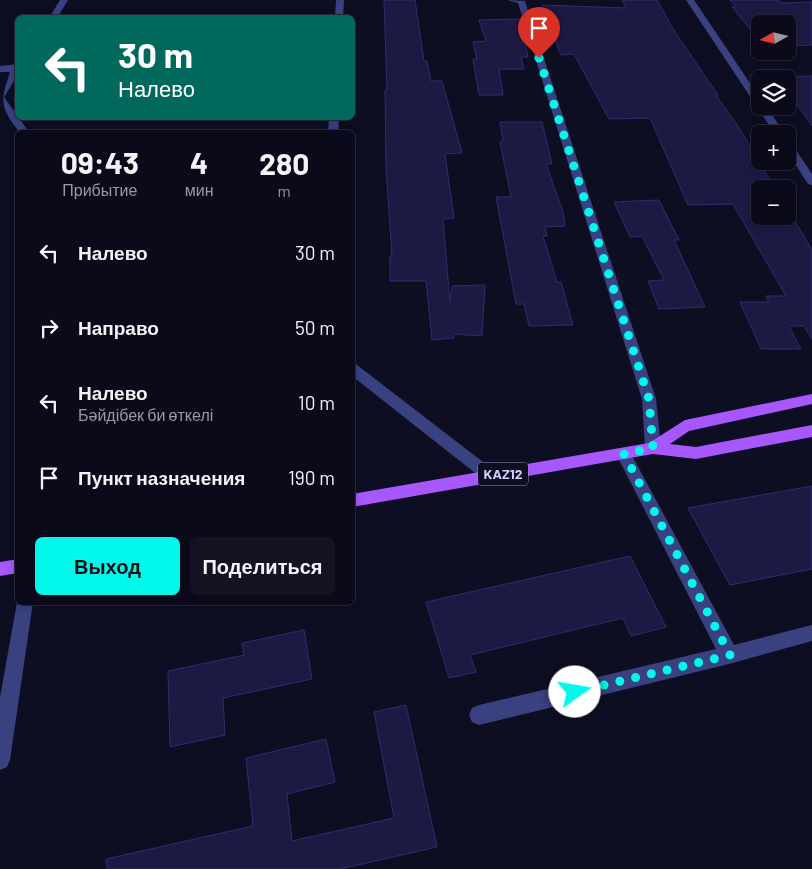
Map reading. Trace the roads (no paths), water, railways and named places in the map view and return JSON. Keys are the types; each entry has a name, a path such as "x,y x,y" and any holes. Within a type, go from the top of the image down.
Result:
{"main road":[{"name":"KAZ12","path":"653,448 685,426 812,399"},
{"name":"KAZ12","path":"355,500 653,448 696,454 812,431"},
{"path":"0,570 15,567"}],"street":[{"path":"55,15 64,0"},
{"path":"339,15 340,0"},
{"path":"511,0 521,1 646,389 649,399 653,448"},
{"path":"690,0 751,90"},
{"path":"0,69 15,68"},
{"path":"15,71 0,97 15,119"},
{"path":"796,158 812,182"},
{"path":"355,370 490,476"},
{"path":"624,454 730,655"},
{"path":"0,760 24,605"},
{"path":"478,715 730,655 812,633"}]}
